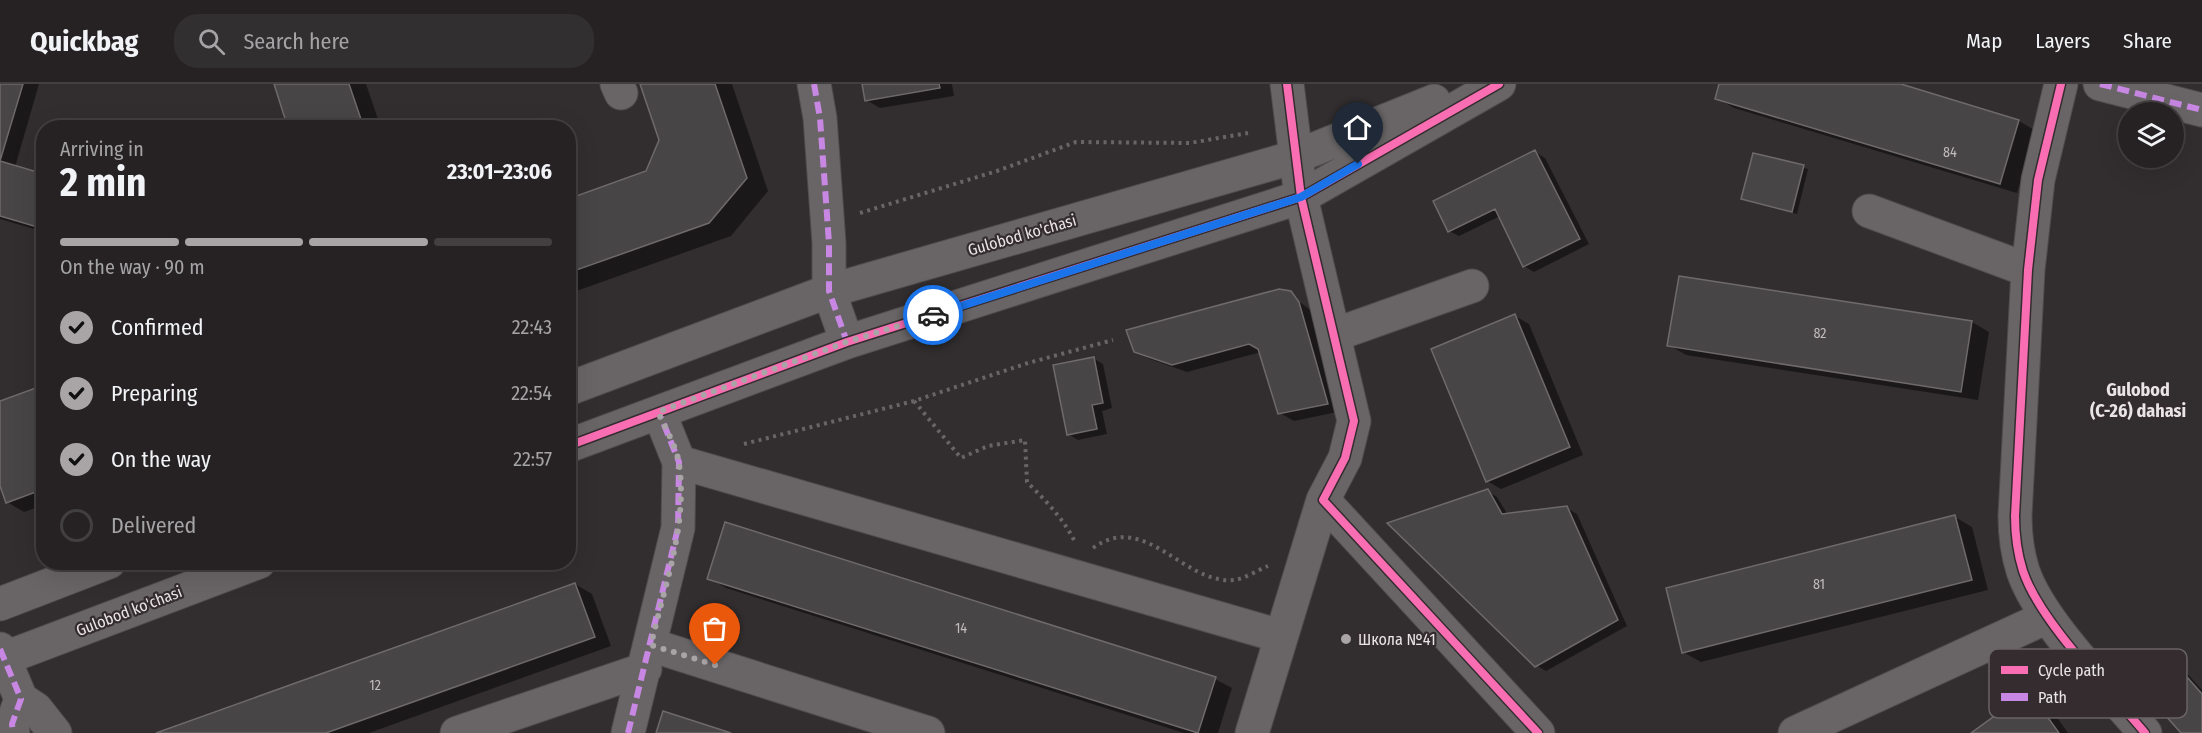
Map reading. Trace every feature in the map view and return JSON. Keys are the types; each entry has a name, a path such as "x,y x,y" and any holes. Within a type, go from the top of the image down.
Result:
{"street":[{"path":"814,84 820,118 829,291 847,342"},
{"path":"1252,733 1323,500 1345,458 1354,421 1301,197 1287,84"},
{"name":"Gulobod ko'chasi","path":"576,386 829,291 1295,158 1477,84"},
{"path":"576,443 847,342 1301,197 1499,84"},
{"path":"2061,84 2038,180 2028,270 2014,516 2016,544 2023,572 2047,616 2075,649"},
{"path":"2100,84 2202,110"},
{"path":"1869,211 2028,270"},
{"path":"1334,335 1472,286"},
{"path":"628,733 678,528 686,464 658,412"},
{"path":"686,464 1078,567 1281,636"},
{"path":"1323,500 1538,733"},
{"path":"0,604 88,570"},
{"name":"Gulobod ko'chasi","path":"1,656 237,570"},
{"path":"1795,733 2047,616"},
{"path":"1,656 21,699 36,709 55,733"},
{"path":"457,733 648,657 928,733"},
{"path":"13,733 12,724 21,699"},
{"path":"2132,718 2145,733"}],"path":[{"path":"827,224 997,171 1077,142 1190,143 1292,122"},
{"path":"686,464 744,444 914,401 1028,363 1113,340"},
{"path":"914,401 961,458 988,446 1025,440 1027,482 1051,505 1068,528 1078,567"},
{"path":"1078,567 1104,540 1130,537 1162,549 1215,579 1235,580 1309,546"}],"building":[{"path":"0,84 23,84 0,161"},
{"path":"274,84 349,84 361,120 285,120"},
{"path":"640,84 715,84 747,178 709,223 576,270 576,196 646,171 659,140"},
{"path":"862,84 939,84 940,88 865,101"},
{"path":"1719,84 1901,84 2019,120 2000,184 1715,99"},
{"path":"1535,150 1580,239 1523,267 1495,209 1448,232 1433,201"},
{"path":"1753,153 1804,165 1792,212 1741,199"},
{"path":"0,161 36,172 36,227 0,216"},
{"path":"1679,276 1972,321 1961,392 1667,346"},
{"path":"1279,289 1291,291 1299,302 1328,404 1278,414 1258,349 1249,344 1172,365 1134,352 1126,330"},
{"path":"1515,314 1570,447 1486,482 1431,349"},
{"path":"1094,357 1103,403 1092,405 1097,429 1067,435 1053,365"},
{"path":"36,388 36,492 6,503 0,486 0,401"},
{"path":"1488,489 1502,514 1567,506 1618,620 1535,667 1387,523"},
{"path":"1955,515 1972,580 1682,653 1666,588"},
{"path":"725,522 1216,677 1198,733 707,579"},
{"path":"575,583 595,637 326,733 156,733"},
{"path":"2187,677 2202,694 2202,733 2181,733 2168,718 2187,718"},
{"path":"663,711 731,733 656,733"},
{"path":"1992,718 2048,718 2059,733 1971,733"}],"marked path":[{"path":"814,84 820,118 829,243 829,291 847,342"},
{"path":"2100,84 2202,110"},
{"path":"628,733 678,528 679,462 659,412"},
{"path":"0,649 21,699 12,724 13,733"}],"cycle path":[{"path":"1287,84 1301,197 1354,421 1345,458 1323,500 1538,733"},
{"path":"576,443 847,342 1301,197 1499,84"},
{"path":"2061,84 2038,180 2028,270 2015,530 2019,557 2032,591 2044,612 2072,649"},
{"path":"2132,718 2145,733"}],"way so far":[{"path":"715,665 651,645 678,528 680,498 679,462 658,412 847,342 933,315"}],"place":[{"name":"Школа №41","path":"1346,639"}],"district":[{"name":"Gulobod (C-26) dahasi","path":"2138,400"}],"route":[{"path":"933,315 1301,197 1358,164"}]}
